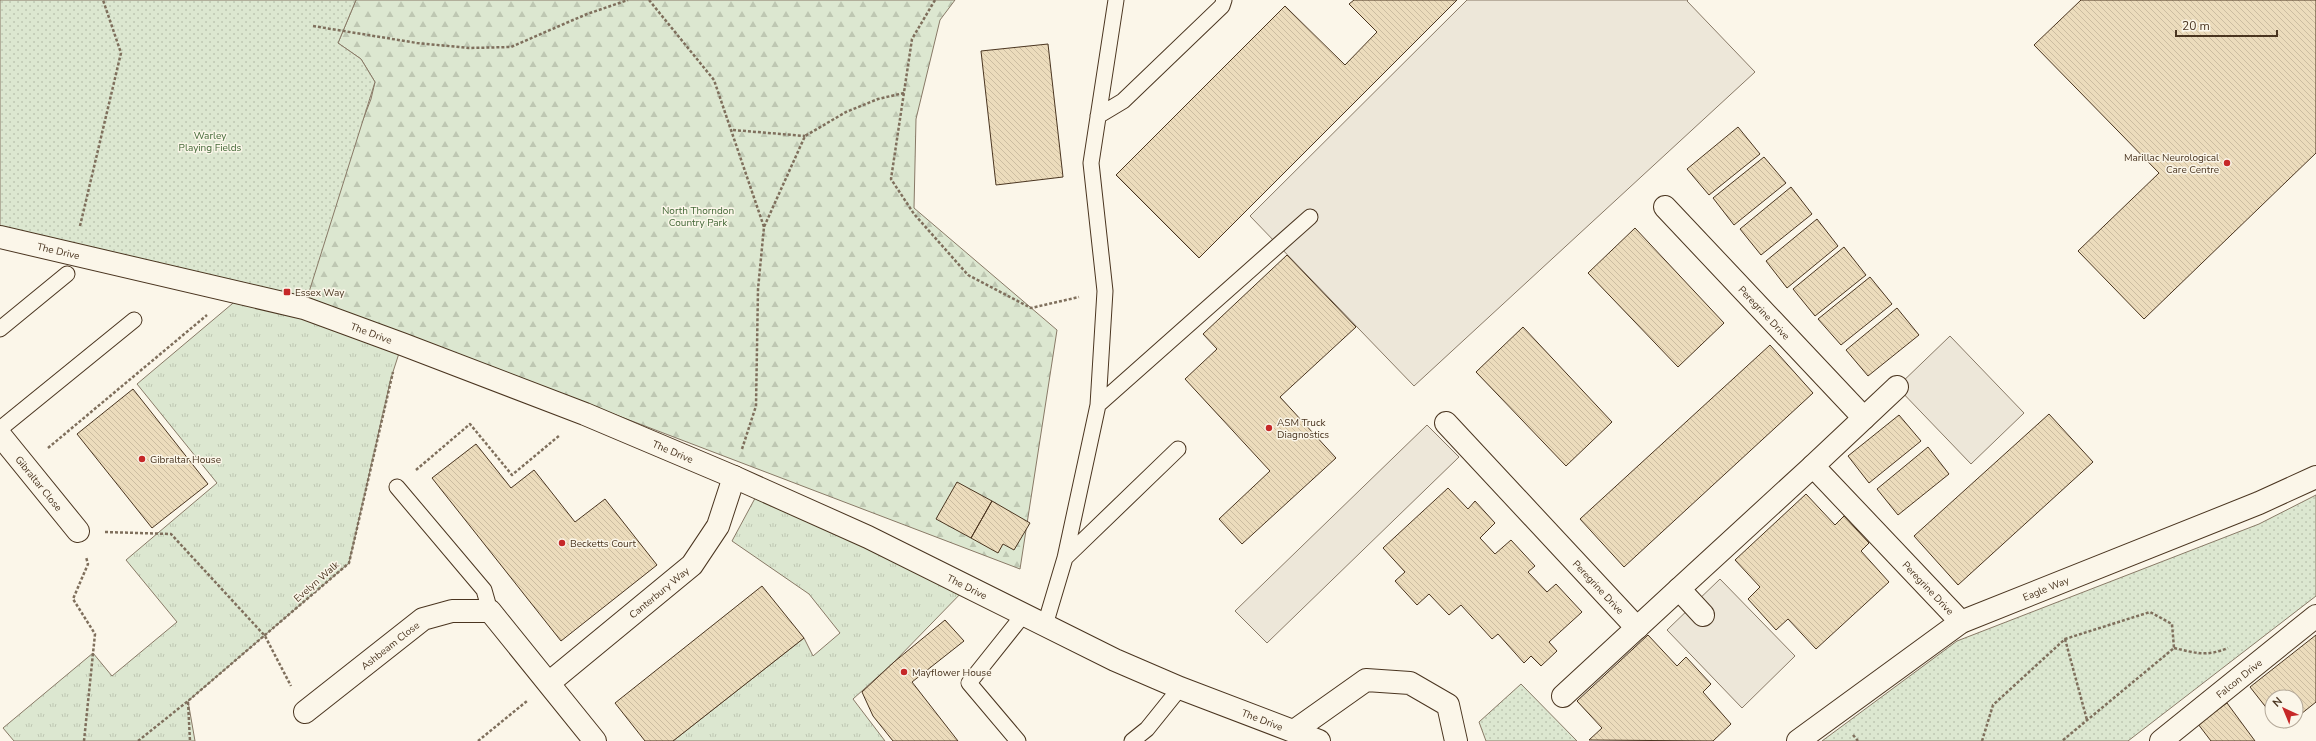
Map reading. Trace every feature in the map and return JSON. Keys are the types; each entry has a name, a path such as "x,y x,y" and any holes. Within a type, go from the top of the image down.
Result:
{"street":[{"name":"Peregrine Drive","path":"1665,207 1864,418"},
{"name":"The Drive","path":"0,237 70,264 236,291 304,308 402,344 585,414 734,477 868,537 1115,660 1254,718 1319,741"},
{"path":"1564,696 1897,387"},
{"name":"Peregrine Drive","path":"1446,423 1637,628"},
{"name":"Gibraltar Close","path":"0,435 78,531"},
{"name":"Peregrine Drive","path":"1813,466 1961,622"},
{"name":"Canterbury Way","path":"550,682 692,565 718,526 734,477"},
{"name":"Eagle Way","path":"1798,741 1961,622 2260,503 2316,477"},
{"path":"1679,590 1703,615"},
{"name":"Ashbeam Close","path":"305,712 423,619 452,611 490,611"},
{"path":"490,611 550,682 595,741"},
{"name":"Falcon Drive","path":"2161,741 2316,616"},
{"path":"1294,731 1366,680 1410,683 1448,705 1456,741"}],"lane":[{"path":"1045,625 1065,558 1098,405 1104,291 1091,162 1116,0"},
{"path":"1098,116 1123,101 1222,6 1224,0"},
{"path":"1098,405 1310,216"},
{"path":"0,329 70,264"},
{"path":"0,429 134,320"},
{"path":"1065,558 1178,449"},
{"path":"397,486 484,590 490,611"},
{"path":"1018,741 969,683 1024,614"},
{"path":"1132,741 1147,729 1180,688"}],"path":[{"path":"70,264 121,53 103,0"},
{"path":"313,26 424,44 469,48 511,47 587,14 628,0"},
{"path":"649,0 714,80 764,227"},
{"path":"935,0 912,39 891,179 914,214 968,275 1031,308 1104,291"},
{"path":"732,130 805,136 846,112 878,100 904,93"},
{"path":"734,477 756,406 758,289 764,227 805,136"},
{"path":"26,466 236,291"},
{"name":"Evelyn Walk","path":"138,741 188,701 349,563 391,378 402,344"},
{"path":"397,486 470,424 512,475 585,414"},
{"path":"84,741 95,634 73,599 88,564 78,531 171,534 265,636"},
{"path":"1982,741 1993,705 2065,640 2150,612 2172,624 2174,648"},
{"path":"2065,640 2087,720"},
{"path":"2174,648 2201,654 2214,654 2232,646"},
{"path":"2062,741 2174,648"},
{"path":"478,741 550,682"},
{"path":"188,701 190,741"}],"green space":[{"name":"Warley Playing Fields","path":"0,0 356,0 338,43 361,59 375,82 304,308 0,237"},
{"name":"North Thorndon Country Park","path":"356,0 955,0 940,20 916,119 914,208 1057,330 1020,569 296,293 371,99 375,82 361,59 338,43"},
{"path":"245,293 402,344 391,378 349,563 188,701 195,741 14,741 3,728 93,653 112,676 177,622 126,560 217,483 137,384"},
{"path":"760,489 968,586 894,662 853,699 885,741 673,741 804,638 813,656 840,633 809,594 732,541"},
{"path":"2316,495 2316,596 2128,741 1822,741 1957,641 2259,524"},
{"path":"1521,684 1577,741 1486,741 1479,722"}],"shaded area":[{"path":"1467,0 1688,0 1687,1 1755,72 1414,386 1250,216"},
{"path":"1950,336 2024,413 1971,464 1897,387"},
{"path":"1427,425 1459,457 1267,643 1235,611"},
{"path":"1720,579 1795,656 1742,708 1667,630"}],"building":[{"path":"1354,0 1457,0 1199,258 1116,175 1285,6 1345,65 1377,32 1349,4"},
{"name":"Marillac Neurological Care Centre","path":"2081,0 2316,0 2316,153 2144,319 2078,251 2159,173 2034,45"},
{"path":"1048,44 1063,177 996,185 981,51"},
{"path":"1738,127 1760,154 1709,195 1687,169"},
{"path":"1764,157 1786,183 1734,225 1713,198"},
{"path":"1791,187 1812,214 1761,255 1740,229"},
{"path":"1817,219 1838,246 1787,288 1766,261"},
{"path":"1635,228 1724,323 1678,367 1588,273"},
{"path":"1844,247 1866,275 1815,316 1793,289"},
{"name":"ASM Truck Diagnostics","path":"1287,255 1356,327 1280,397 1336,458 1242,544 1219,519 1270,471 1185,379 1217,349 1203,334"},
{"path":"1870,277 1892,304 1841,345 1818,319"},
{"path":"1897,308 1919,335 1868,376 1846,350"},
{"path":"1523,327 1612,422 1566,466 1476,372"},
{"path":"1770,345 1813,393 1624,567 1580,519"},
{"name":"Gibraltar House","path":"133,389 208,484 152,528 77,434"},
{"path":"2049,414 2093,462 1958,585 1914,536"},
{"path":"1899,415 1921,441 1869,483 1848,456"},
{"name":"Becketts Court","path":"476,444 511,488 534,470 575,522 605,499 657,565 561,641 432,478"},
{"path":"1928,447 1949,474 1898,515 1877,489"},
{"path":"957,482 992,501 971,538 936,519"},
{"path":"1448,488 1468,509 1475,501 1495,523 1480,538 1495,554 1511,540 1535,566 1528,572 1547,592 1556,584 1582,612 1549,642 1557,651 1541,666 1531,656 1524,663 1498,634 1492,639 1461,605 1449,615 1429,594 1417,605 1395,581 1405,572 1383,548"},
{"path":"1806,494 1835,525 1844,516 1869,543 1861,551 1889,582 1816,649 1788,619 1776,630 1748,599 1760,587 1735,560"},
{"path":"992,501 1030,523 1014,550 1003,544 998,553 971,538"},
{"path":"762,586 804,638 673,741 645,741 615,703"},
{"name":"Mayflower House","path":"945,620 964,641 912,682 958,741 893,741 873,716 862,692 894,662"},
{"path":"1648,635 1677,666 1686,657 1711,684 1703,692 1731,724 1713,741 1589,740 1602,728 1577,701"},
{"path":"2316,635 2316,702 2304,712 2304,689 2264,689 2264,705 2250,687"},
{"path":"2227,703 2255,741 2211,741 2198,724"}],"place":[{"name":"Marillac Neurological Care Centre","path":"2227,163"},
{"name":"Essex Way","path":"287,292"},
{"name":"ASM Truck Diagnostics","path":"1269,428"},
{"name":"Gibraltar House","path":"142,459"},
{"name":"Becketts Court","path":"562,543"},
{"name":"Mayflower House","path":"904,672"}]}
